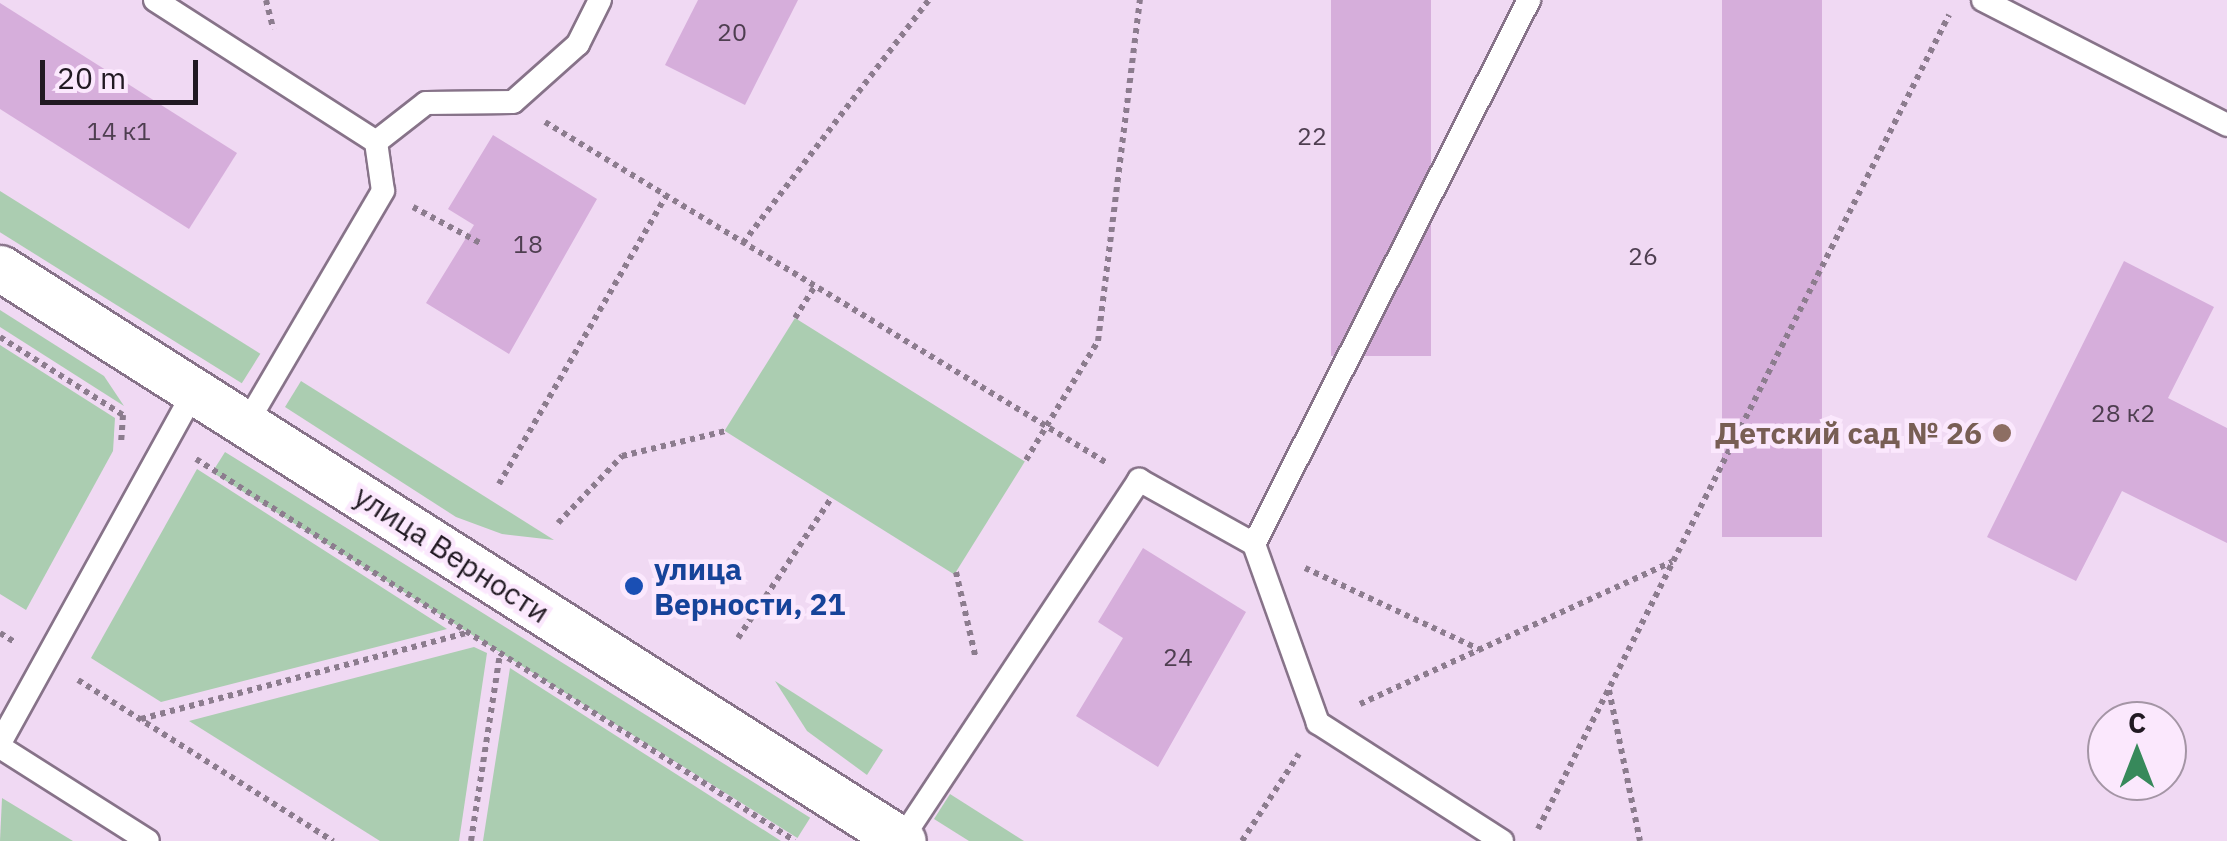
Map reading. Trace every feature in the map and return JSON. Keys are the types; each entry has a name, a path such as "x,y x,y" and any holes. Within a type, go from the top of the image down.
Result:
{"street":[{"name":"улица Верности","path":"0,268 902,840"}],"lane":[{"path":"155,0 376,142 383,191 247,424"},
{"path":"376,142 426,103 513,102 578,44 600,0"},
{"path":"1254,544 1529,0"},
{"path":"1983,0 2227,126"},
{"path":"148,841 0,745 163,439 194,391"},
{"path":"902,840 1139,480 1254,544 1318,723 1502,841"}],"path":[{"path":"743,243 929,0"},
{"path":"1026,460 1098,341 1140,0"},
{"path":"1532,841 1956,0"},
{"path":"513,102 1045,429 1139,480"},
{"path":"383,191 482,244"},
{"path":"499,484 666,196"},
{"path":"795,318 814,288"},
{"path":"0,337 795,841"},
{"path":"120,455 122,415"},
{"path":"558,523 622,456 726,431"},
{"path":"738,638 832,497"},
{"path":"1254,544 1480,650"},
{"path":"1242,841 1318,723 1672,562"},
{"path":"956,572 987,708"},
{"path":"16,643 26,626"},
{"path":"140,720 469,632"},
{"path":"0,633 333,841"},
{"path":"471,841 500,652"},
{"path":"1609,688 1640,841"}],"green space":[{"path":"0,191 260,354 242,383 0,232"},
{"path":"0,310 104,376 124,406 0,327"},
{"path":"795,318 1025,462 954,574 725,431"},
{"path":"0,345 115,418 113,451 26,610 0,594"},
{"path":"301,381 554,540 502,534 456,517 285,407"},
{"path":"225,452 810,818 797,838 212,472"},
{"path":"197,469 447,629 161,702 91,658"},
{"path":"474,647 487,653 459,841 380,841 189,721"},
{"path":"510,668 781,841 483,841"},
{"path":"775,681 883,750 867,775 807,731"},
{"path":"950,794 1024,841 969,841 934,819"},
{"path":"2,798 73,841 0,841"}],"building":[{"path":"698,0 798,0 745,105 665,65"},
{"path":"1331,0 1431,0 1431,356 1331,356"},
{"path":"1722,0 1822,0 1822,537 1722,537"},
{"path":"0,3 237,153 189,229 0,109"},
{"path":"493,135 597,199 509,354 426,303 474,225 448,209"},
{"path":"2124,261 2214,307 2168,398 2227,428 2227,543 2122,491 2076,581 1987,537"},
{"path":"1143,548 1246,612 1158,767 1076,716 1123,638 1098,622"}],"place":[{"name":"Детский сад № 26","path":"2002,433"},
{"name":"улица Верности, 21","path":"634,586"}]}
